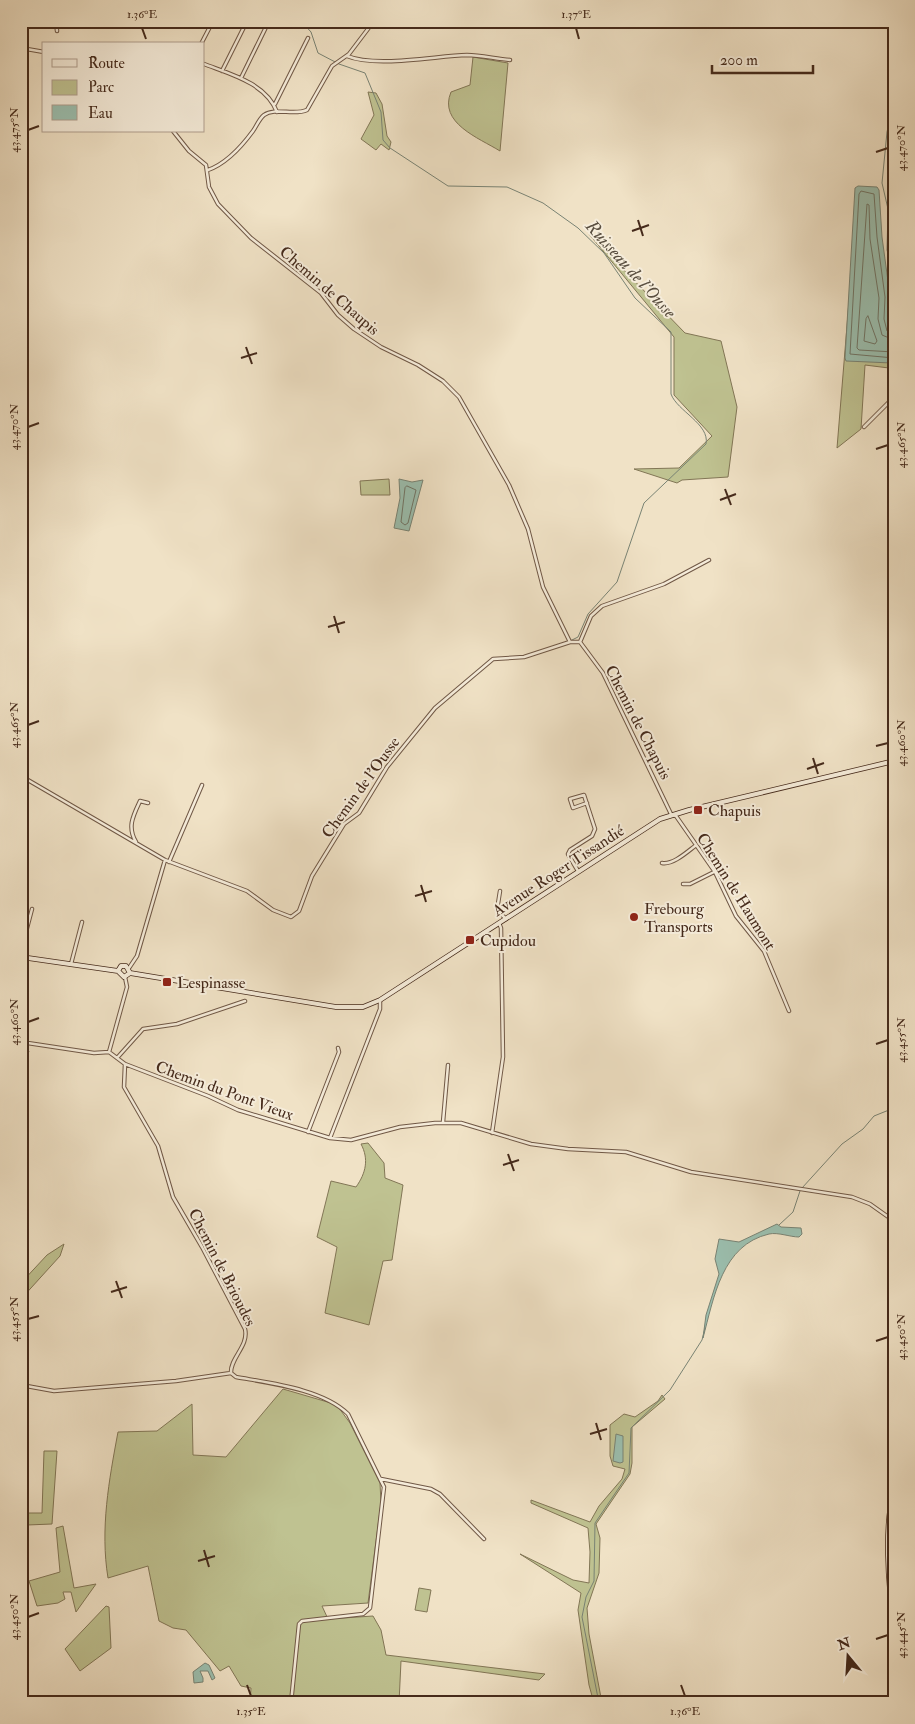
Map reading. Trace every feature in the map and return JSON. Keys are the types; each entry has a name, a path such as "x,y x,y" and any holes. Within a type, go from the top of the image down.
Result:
{"main road":[{"name":"Avenue Roger Tissandié","path":"130,973 346,1008 363,1007 380,1000 646,827 673,814 894,761"},
{"path":"21,957 118,971"},
{"path":"122,966 129,968 130,973 125,977 120,976 118,971 122,966"},
{"path":"894,1491 889,1534 894,1620"},
{"path":"892,1703 892,1662 894,1649"}],"street":[{"path":"56,21 57,31"},
{"path":"202,42 213,21"},
{"path":"222,71 246,21"},
{"path":"241,78 269,21"},
{"path":"174,132 189,151 206,165 208,170 222,162 240,145 264,116 277,112 302,113 307,110 332,66 346,57 374,21"},
{"path":"274,106 308,38"},
{"path":"21,48 42,52"},
{"path":"346,57 364,60 475,55 510,60"},
{"path":"205,64 241,78 264,93 277,112"},
{"name":"Chemin de Chaupis","path":"208,170 209,187 218,204 251,238 321,293 338,315 354,329 380,347 418,365 444,381 459,397 509,485 528,529 543,587 570,642"},
{"path":"864,427 894,396"},
{"path":"580,642 588,621 602,606 664,584 709,560"},
{"name":"Chemin de l'Ousse","path":"21,776 169,862 247,891 273,910 291,917 299,911 312,876 344,824 359,813 387,767 435,708 493,659 524,657 570,642 580,642"},
{"name":"Chemin de Chapuis","path":"580,642 603,673 673,814"},
{"path":"169,862 202,785"},
{"path":"578,871 568,854 570,850 594,833 596,829 584,794 570,799 573,808 587,803"},
{"path":"137,843 131,832 131,822 140,801 148,803"},
{"name":"Chemin de Haumont","path":"673,814 714,872 736,916 764,951 789,1011"},
{"path":"662,863 666,864 673,861 696,845"},
{"path":"129,968 137,956 166,860"},
{"path":"683,884 690,884 714,872"},
{"path":"500,891 497,910 506,919"},
{"path":"21,951 32,908"},
{"path":"71,965 82,922"},
{"path":"492,1133 503,1057 501,928 499,924"},
{"path":"109,1052 127,987 125,977"},
{"path":"330,1138 380,1009 380,1000"},
{"path":"117,1058 143,1028 177,1024 244,1001"},
{"path":"21,1042 94,1053 109,1052 125,1064"},
{"path":"308,1132 339,1052 338,1048"},
{"name":"Chemin du Pont Vieux","path":"125,1064 208,1096 238,1110 330,1138 351,1140 400,1127 444,1122 461,1123 531,1144 568,1149 626,1152 691,1172 817,1191 862,1200 894,1222"},
{"name":"Chemin de Brioudes","path":"125,1064 124,1087 158,1146 173,1197 202,1247 244,1328 245,1339 232,1366 231,1373"},
{"path":"444,1122 448,1065"},
{"path":"21,1385 54,1391 176,1381 231,1373 236,1377 321,1397 340,1406 348,1414 381,1479 384,1494 370,1608 363,1614 302,1621 299,1624 291,1703"},
{"path":"381,1479 431,1489 440,1494 484,1539"}],"green space":[{"path":"473,57 508,63 500,151 463,128 455,121 450,112 451,92 470,85"},
{"path":"894,90 894,148 888,143"},
{"path":"368,92 376,93 382,104 387,136 391,142 389,150 381,144 376,150 361,139 374,115"},
{"path":"589,234 685,333 721,341 737,407 728,477 682,480 677,483 634,469 679,468 712,436 674,395 674,337"},
{"path":"851,277 894,285 894,385 889,368 865,365 861,429 837,448"},
{"path":"389,479 390,495 361,495 360,481"},
{"path":"21,1049 29,1051 21,1076"},
{"path":"368,1143 384,1163 385,1178 403,1185 392,1260 383,1261 369,1325 325,1313 337,1247 317,1237 331,1181 356,1187 364,1171 366,1161 361,1144"},
{"path":"64,1244 60,1256 21,1299 21,1283 47,1255"},
{"path":"283,1389 331,1403 339,1408 350,1423 380,1483 381,1503 368,1603 322,1606 328,1619 373,1616 381,1630 386,1655 545,1674 539,1680 401,1661 399,1703 250,1703 251,1688 241,1686 229,1666 220,1671 186,1630 173,1628 159,1621 148,1566 108,1578 105,1523 118,1432 157,1431 192,1404 193,1455 226,1457"},
{"path":"662,1395 665,1399 632,1427 632,1463 630,1474 596,1524 600,1538 599,1573 587,1608 589,1634 602,1703 594,1703 589,1685 578,1610 581,1593 520,1554 573,1580 589,1583 590,1552 588,1528 531,1503 531,1500 590,1522 599,1506 622,1479 625,1469 613,1466 610,1456 610,1425 624,1414 635,1417 658,1401"},
{"path":"44,1451 57,1451 52,1524 27,1525 21,1542 21,1507 28,1513 42,1513"},
{"path":"63,1526 74,1588 96,1584 76,1612 71,1592 63,1592 65,1599 58,1603 37,1606 29,1581 60,1572 56,1528"},
{"path":"419,1588 431,1590 427,1612 415,1610"},
{"path":"106,1606 109,1607 111,1648 80,1671 65,1649"}],"water":[{"path":"858,186 877,187 879,190 882,237 890,296 889,319 894,348 892,363 846,361 845,358 855,188"},
{"path":"399,479 412,482 423,480 409,531 394,528 400,498"},
{"path":"777,1224 781,1227 801,1228 802,1234 799,1237 769,1234 753,1240 740,1249 722,1275 711,1306 703,1338 706,1315 719,1274 715,1259 719,1239 739,1242"},
{"path":"616,1434 623,1436 623,1462 620,1463 613,1461"},
{"path":"205,1663 209,1665 215,1678 212,1680 208,1671 200,1671 203,1682 194,1683 193,1672"}],"waterway":[{"name":"Ruisseau de l'Ousse","path":"301,21 311,32 318,53 339,64 365,73 381,112 383,140 390,148 448,186 507,187 543,203 578,228 604,253 635,298 671,332 671,394 674,400 703,430 706,444 644,503 617,582 588,614 578,637 570,641"},
{"path":"894,100 887,132 882,183 888,209 887,250 891,265 890,280 893,292 894,322"},
{"path":"802,1188 842,1144 863,1129 874,1116 894,1108"},
{"path":"779,1225 793,1212 800,1191"},
{"path":"599,1703 582,1617 586,1597 594,1581 595,1523 629,1473 631,1428 670,1390 702,1340 705,1328"}],"place":[{"name":"Chapuis","path":"698,810"},
{"name":"Frebourg Transports","path":"634,917"},
{"name":"Cupidou","path":"470,940"},
{"name":"Lespinasse","path":"167,982"}]}
